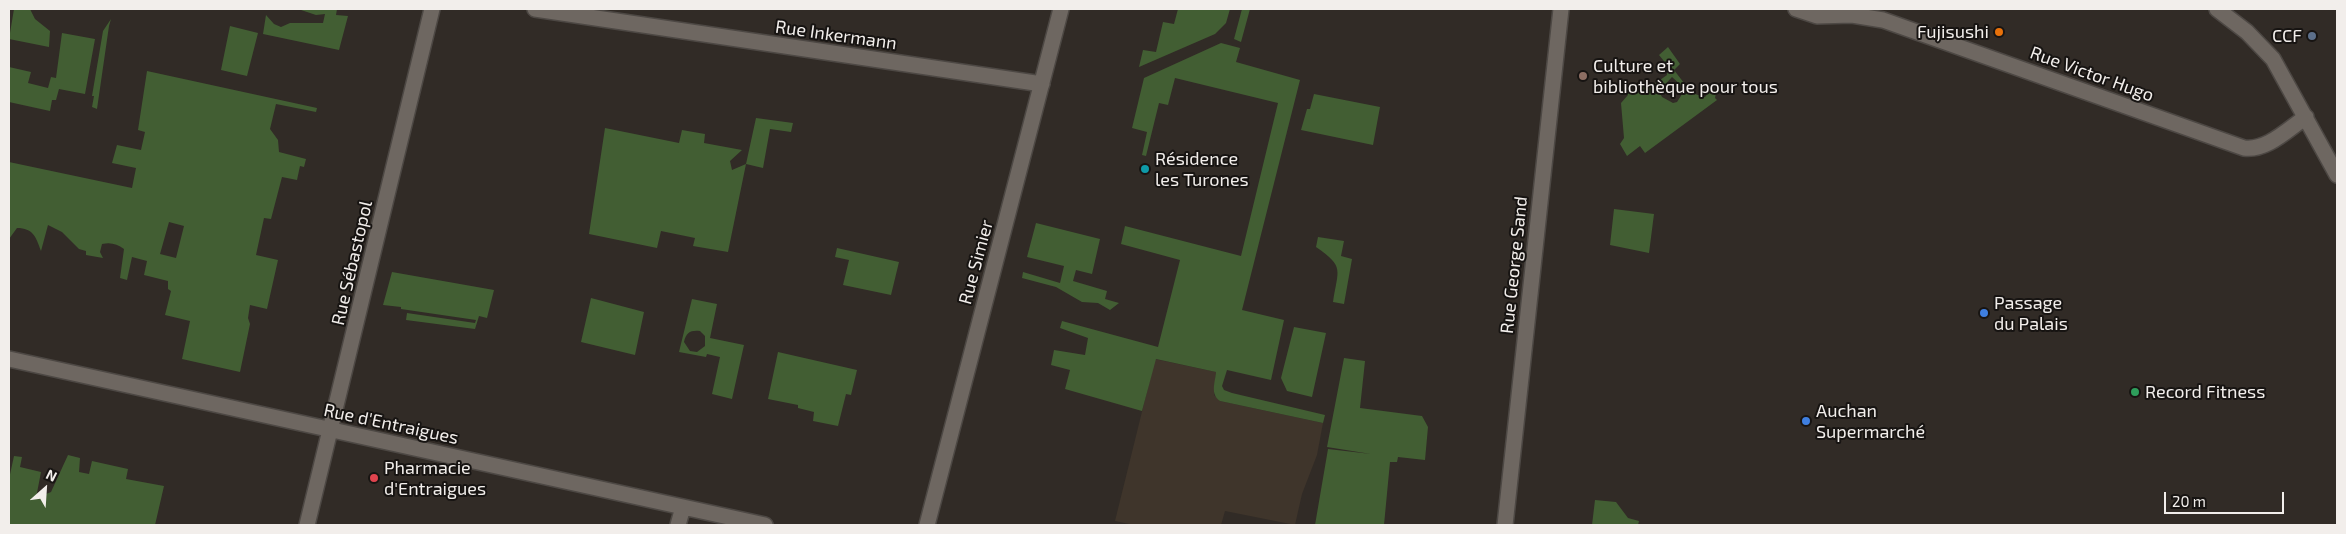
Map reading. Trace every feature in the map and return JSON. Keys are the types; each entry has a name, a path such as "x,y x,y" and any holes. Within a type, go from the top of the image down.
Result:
{"street":[{"name":"Rue Sébastopol","path":"307,525 432,9"},
{"name":"Rue Inkermann","path":"535,9 1042,84"},
{"name":"Rue Simier","path":"927,525 1061,9"},
{"name":"Rue George Sand","path":"1505,525 1561,9"},
{"name":"Rue Victor Hugo","path":"1796,9 1817,16 1852,15 1883,20 2244,148 2254,149 2263,146 2306,117"},
{"path":"2217,9 2263,47 2288,84 2337,175"},
{"name":"Rue d'Entraigues","path":"9,359 765,525"},
{"path":"678,525 683,507"}],"shaded area":[{"path":"1155,359 1216,372 1214,395 1220,401 1323,423 1317,455 1302,494 1295,525 1225,511 1221,525 1134,525 1115,521"}],"green space":[{"path":"14,9 30,9 35,19 50,31 49,47 9,39"},
{"path":"298,9 337,9 336,15 348,16 339,50 263,34 266,15 274,24 281,27 290,23 323,23 325,14 316,15"},
{"path":"1178,9 1230,9 1226,23 1215,34 1139,67 1143,50 1156,52 1163,22 1174,24"},
{"path":"1242,9 1250,9 1241,42 1234,39"},
{"path":"111,19 97,109 92,107 94,96 92,96 103,31"},
{"path":"230,26 258,33 247,76 221,70"},
{"path":"62,33 95,39 85,94 59,89 56,100 52,100 50,111 9,102 9,67 31,72 28,83 48,88 51,77 56,78"},
{"path":"1221,43 1240,48 1236,62 1300,80 1242,310 1284,320 1271,380 1227,370 1222,386 1224,390 1232,393 1325,415 1323,423 1220,401 1214,392 1216,372 1156,359 1142,411 1065,389 1070,370 1051,365 1054,350 1085,355 1088,338 1060,328 1062,321 1158,347 1180,260 1121,244 1125,226 1241,256 1278,103 1175,78 1168,105 1159,103 1146,156 1142,155 1147,132 1132,128 1144,78"},
{"path":"1668,47 1680,64 1674,70 1684,83 1689,85 1688,92 1705,97 1710,91 1716,93 1715,98 1717,100 1645,153 1640,146 1627,156 1620,144 1624,138 1621,103 1628,95 1621,88 1624,86 1629,91 1638,91 1646,83 1653,85 1667,75 1668,66 1659,55","holes":["1672,77 1683,87 1684,91 1677,102 1673,103 1662,97 1659,91"]},
{"path":"147,71 317,108 316,112 276,104 270,129 278,140 279,152 306,159 304,167 300,166 297,180 282,177 271,219 264,218 256,255 278,260 267,309 250,305 248,318 250,324 240,372 182,359 190,321 165,315 171,291 168,289 168,281 144,275 147,261 132,257 127,280 120,278 124,249 116,245 102,244 100,252 103,258 86,255 86,251 79,249 62,232 48,225 41,251 33,234 22,228 17,228 9,239 9,162 132,188 136,168 112,163 117,145 141,150 145,132 138,130","holes":["169,222 184,226 176,258 160,254"]},
{"path":"1314,94 1380,107 1373,145 1301,130"},
{"path":"756,118 793,123 791,132 770,129 763,168 746,164"},
{"path":"605,128 679,143 682,130 705,134 704,143 742,150 730,161 732,170 746,164 728,252 693,246 695,238 661,231 657,248 589,234"},
{"path":"1614,209 1654,214 1649,253 1610,245"},
{"path":"1036,223 1100,239 1092,274 1076,270 1073,281 1107,291 1105,299 1119,303 1110,310 1098,303 1082,302 1056,287 1022,278 1023,272 1060,283 1064,266 1027,257"},
{"path":"1318,237 1344,241 1341,256 1352,259 1344,304 1333,302 1337,270 1332,259 1316,247"},
{"path":"837,248 899,262 891,295 843,285 849,260 835,257"},
{"path":"392,272 494,290 487,318 479,316 475,329 406,320 407,313 475,323 476,320 383,305"},
{"path":"591,298 644,312 635,355 581,342"},
{"path":"692,299 717,304 710,338 744,345 732,399 712,394 720,357 707,354 706,357 679,352","holes":["692,331 700,331 705,336 705,346 697,352 690,351 684,342 686,336"]},
{"path":"1294,327 1326,333 1312,397 1287,391 1281,378"},
{"path":"778,352 857,370 851,395 846,394 838,426 813,421 814,412 798,408 798,405 768,399"},
{"path":"1344,358 1365,361 1360,408 1422,416 1428,427 1425,460 1398,457 1397,462 1390,462 1384,525 1315,525 1328,449 1371,454 1327,447"},
{"path":"68,455 80,458 79,472 89,474 92,461 128,469 126,479 164,486 155,525 9,525 9,479 14,456 22,457 20,467 41,472 36,498 51,492"},
{"path":"1595,500 1616,502 1628,518 1639,521 1638,525 1592,525"}],"place":[{"name":"Fujisushi","path":"1999,32"},
{"name":"CCF","path":"2312,36"},
{"name":"Culture et bibliothèque pour tous","path":"1583,76"},
{"name":"Résidence les Turones","path":"1145,169"},
{"name":"Passage du Palais","path":"1984,313"},
{"name":"Record Fitness","path":"2135,392"},
{"name":"Auchan Supermarché","path":"1806,421"},
{"name":"Pharmacie d'Entraigues","path":"374,478"}]}
